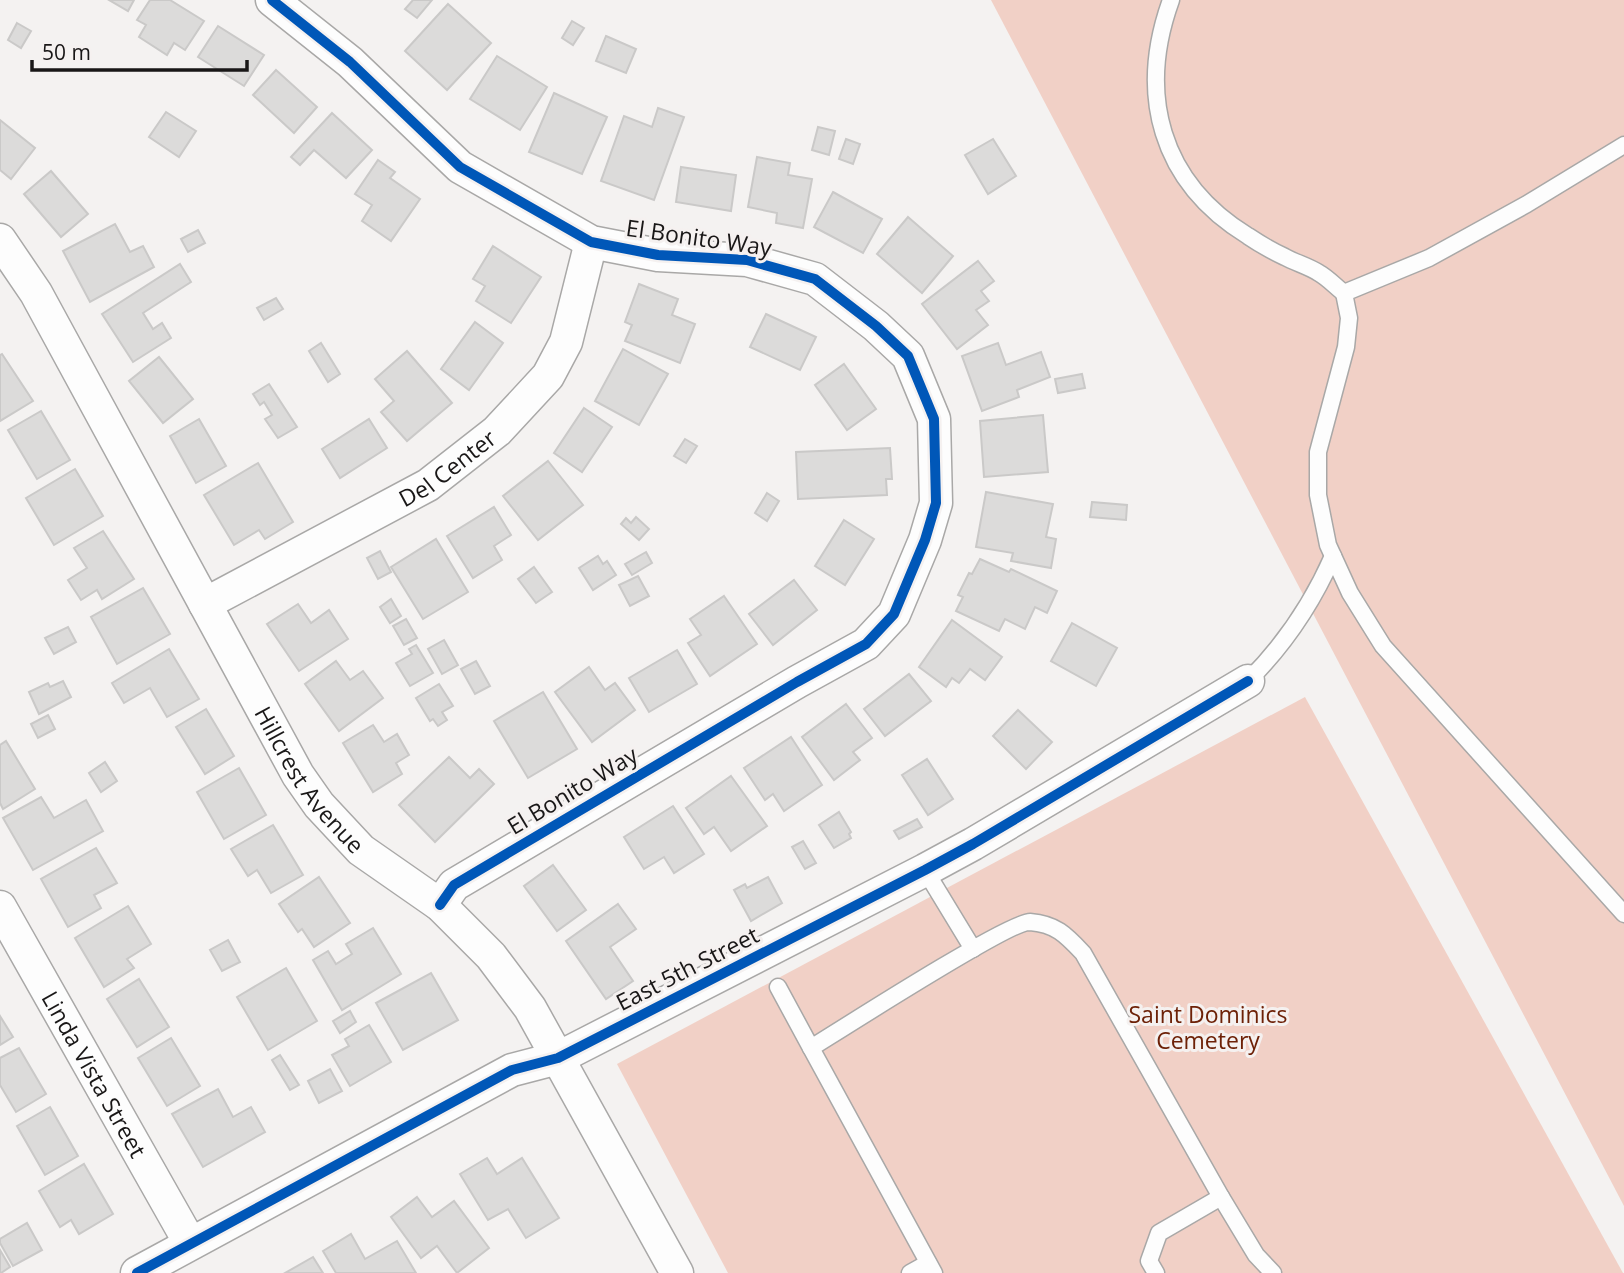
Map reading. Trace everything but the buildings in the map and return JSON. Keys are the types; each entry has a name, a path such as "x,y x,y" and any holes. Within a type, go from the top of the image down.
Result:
{"street":[{"name":"El Bonito Way","path":"272,0 350,62 460,167 591,242 658,255 747,260 815,279 876,326 908,356 934,419 936,503 925,540 894,614 866,644 454,885 440,905"},
{"name":"Hillcrest Avenue","path":"0,240 36,293 298,775 319,805 361,850 440,905 491,956 530,1008 677,1273"},
{"name":"Del Center","path":"205,604 428,485 497,431 548,376 566,342 591,242"},
{"name":"East 5th Street","path":"137,1273 512,1070 558,1058 925,870 1248,681"},
{"name":"Linda Vista Street","path":"0,907 190,1243"}],"lane":[{"path":"1171,0 1156,57 1156,100 1166,147 1187,182 1213,210 1245,234 1319,273 1344,293 1349,318 1346,347 1318,452 1318,495 1328,545 1350,593 1383,646 1624,914"},
{"path":"1344,293 1429,257 1528,204 1624,145"},
{"path":"1248,681 1270,659 1301,618 1319,588 1333,556"},
{"path":"925,870 973,949"},
{"path":"811,1048 973,949 1027,921 1058,928 1083,953 1221,1197 1256,1255 1273,1273"},
{"path":"778,987 931,1268 910,1273"},
{"path":"1156,1273 1149,1261 1159,1233 1221,1197"}],"green space":[{"path":"991,0 1624,0 1624,1206"},
{"name":"Saint Dominics Cemetery","path":"1305,697 1623,1273 728,1273 617,1064"}],"cycle path":[{"path":"272,0 350,62 460,167 591,242 658,255 747,260 815,279 876,326 908,356 934,419 936,503 925,540 894,614 866,644 454,885 440,905"},
{"path":"137,1273 512,1070 558,1058 925,870 1248,681"}]}
